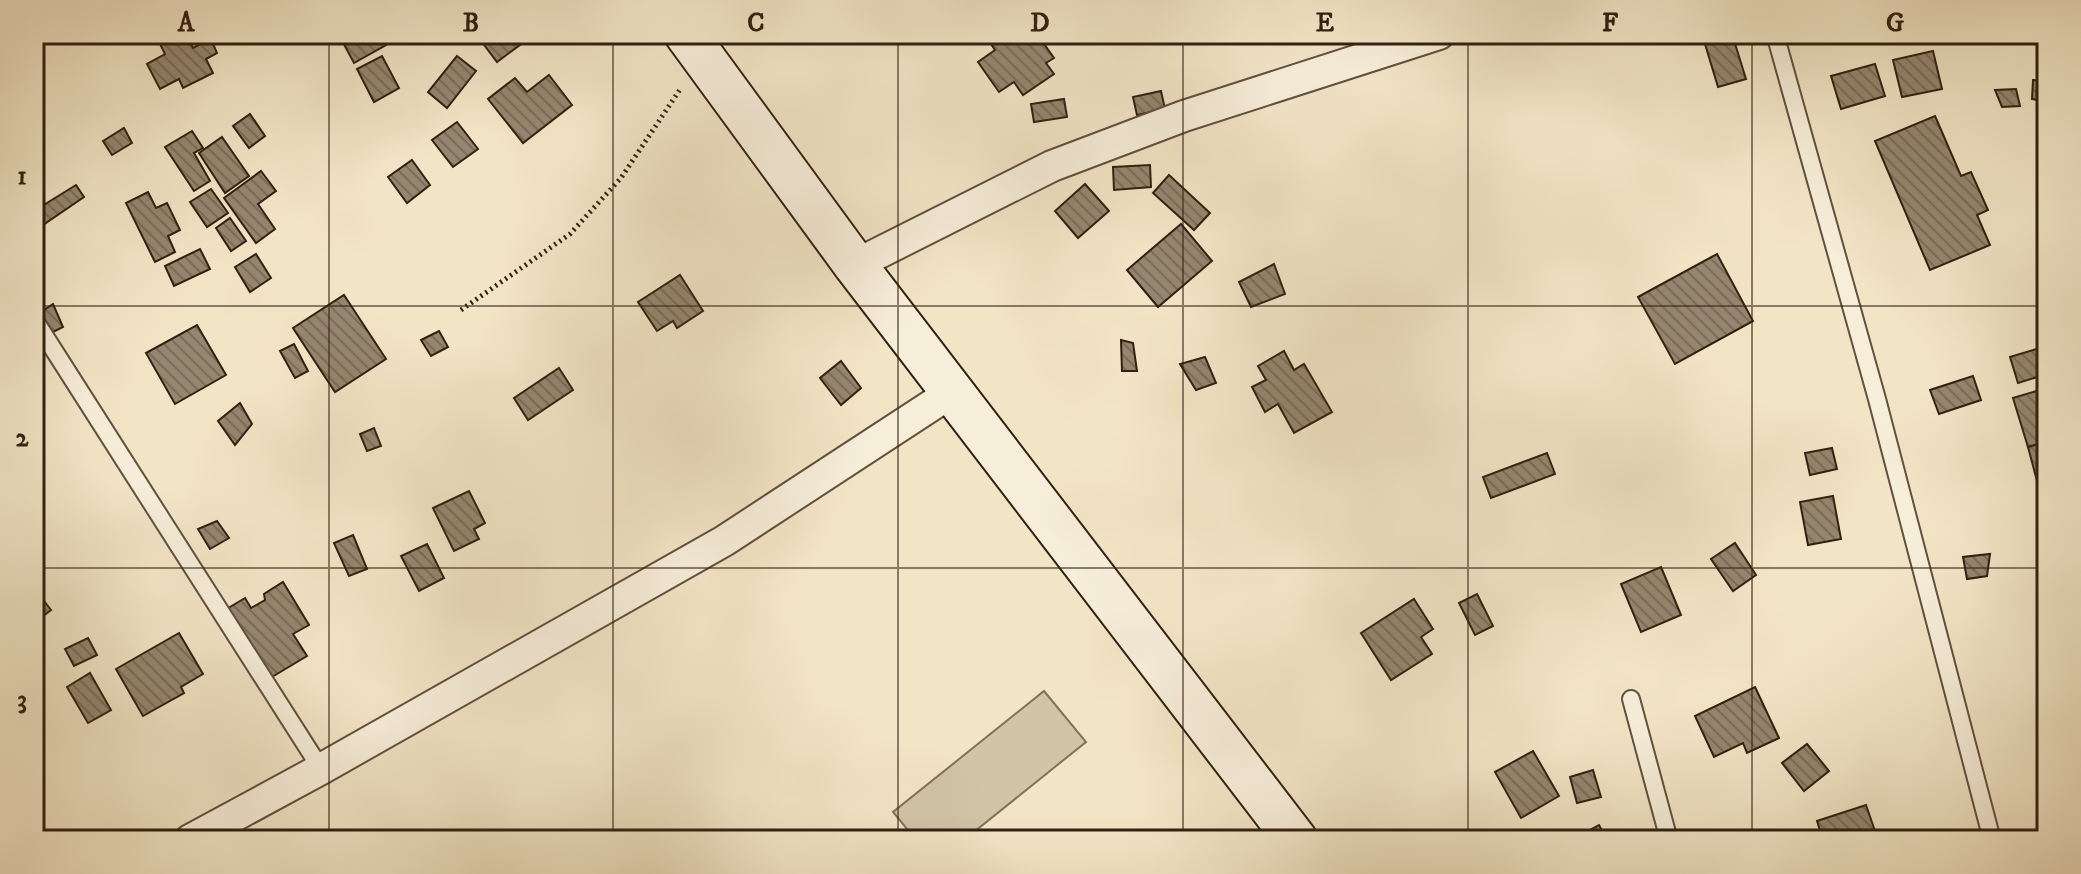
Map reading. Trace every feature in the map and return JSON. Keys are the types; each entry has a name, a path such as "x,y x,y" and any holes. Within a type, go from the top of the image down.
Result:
{"main road":[{"path":"693,45 855,265 1296,840"}],"street":[{"path":"855,265 1052,166 1184,116 1439,34"},
{"path":"190,840 724,541 952,392"}],"lane":[{"path":"1775,34 1877,399 1992,840"},
{"path":"34,319 321,769"},
{"path":"1631,699 1669,840"}],"path":[{"path":"461,310 570,234 621,178 693,45"}],"shaded area":[{"path":"1044,691 1086,742 964,840 916,840 893,812"}],"building":[{"path":"186,34 193,48 211,39 217,53 206,59 213,73 183,88 179,79 160,89 147,64 165,54 160,44"},
{"path":"346,34 380,34 386,45 354,63 340,37"},
{"path":"476,34 518,34 524,42 497,62"},
{"path":"984,34 1037,34 1054,58 1046,63 1054,74 1023,95 1014,82 999,92 978,62 995,50"},
{"path":"1702,34 1732,34 1746,79 1718,87"},
{"path":"1933,51 1942,89 1902,97 1893,60"},
{"path":"382,56 399,88 374,102 357,69"},
{"path":"457,56 476,71 447,108 428,92"},
{"path":"1875,64 1885,96 1841,109 1831,76"},
{"path":"549,75 572,105 523,143 488,99 515,78 527,92"},
{"path":"2033,80 2047,81 2047,102 2032,99"},
{"path":"2016,89 2020,106 2002,107 1995,90"},
{"path":"1161,91 1165,109 1137,115 1133,97"},
{"path":"1064,99 1067,117 1034,122 1031,104"},
{"path":"250,114 265,136 249,148 233,126"},
{"path":"1935,116 1961,176 1971,172 1988,210 1977,215 1990,245 1930,270 1875,141"},
{"path":"457,122 478,149 453,167 432,140"},
{"path":"124,128 132,143 112,155 103,141"},
{"path":"192,131 203,148 194,153 210,181 194,191 165,147"},
{"path":"222,137 249,176 225,193 199,153"},
{"path":"412,160 430,185 407,203 388,177"},
{"path":"1150,165 1151,187 1114,190 1113,167"},
{"path":"261,171 276,191 258,204 275,229 256,243 224,198"},
{"path":"1169,175 1210,213 1194,230 1153,193"},
{"path":"1085,184 1109,211 1078,238 1055,211"},
{"path":"76,185 84,197 40,227 34,211"},
{"path":"211,189 228,213 207,227 190,202"},
{"path":"148,192 156,208 167,203 180,230 168,236 175,252 155,262 126,203"},
{"path":"230,218 246,241 231,251 216,228"},
{"path":"1181,224 1212,261 1158,307 1127,270"},
{"path":"200,249 210,269 174,286 165,266"},
{"path":"256,254 271,278 250,292 235,267"},
{"path":"1717,254 1753,321 1675,364 1638,297"},
{"path":"1274,264 1285,294 1251,307 1239,282"},
{"path":"680,275 703,311 677,328 673,321 657,331 638,302"},
{"path":"344,295 386,359 335,392 293,328"},
{"path":"53,304 63,327 49,334 38,314"},
{"path":"197,325 226,375 175,404 146,353"},
{"path":"439,331 448,347 431,356 421,340"},
{"path":"1121,340 1133,343 1137,371 1122,371"},
{"path":"294,344 308,371 295,378 280,351"},
{"path":"2040,348 2047,374 2018,383 2010,357"},
{"path":"1284,351 1294,370 1304,364 1332,412 1294,433 1278,404 1265,412 1252,387 1266,380 1258,366"},
{"path":"1205,357 1216,383 1196,390 1180,364"},
{"path":"841,361 861,388 841,405 820,378"},
{"path":"559,368 573,390 528,420 514,398"},
{"path":"1973,376 1981,400 1939,414 1930,390"},
{"path":"2047,388 2047,441 2028,447 2013,398"},
{"path":"240,403 252,424 235,445 218,421"},
{"path":"374,428 381,446 367,451 360,434"},
{"path":"2047,442 2047,478 2037,481 2028,447"},
{"path":"1832,448 1837,469 1810,475 1805,453"},
{"path":"1547,453 1555,474 1491,498 1483,477"},
{"path":"469,491 485,523 474,529 479,539 454,551 433,508"},
{"path":"1833,496 1841,539 1808,545 1800,502"},
{"path":"217,521 229,538 210,549 198,529"},
{"path":"353,535 367,569 349,576 334,543"},
{"path":"1735,543 1756,575 1733,591 1711,559"},
{"path":"427,544 444,578 419,591 401,556"},
{"path":"1990,554 1987,576 1967,579 1963,557"},
{"path":"1661,567 1681,615 1641,632 1621,584"},
{"path":"283,582 309,625 293,634 307,656 267,680 225,610 245,598 251,608 265,600 264,594"},
{"path":"34,588 51,610 34,623"},
{"path":"1477,594 1493,626 1475,635 1459,603"},
{"path":"1414,599 1433,629 1421,637 1432,654 1391,680 1361,633"},
{"path":"179,633 203,674 181,687 184,693 143,716 116,669"},
{"path":"88,638 97,655 74,666 65,649"},
{"path":"90,673 111,710 88,723 67,687"},
{"path":"1755,687 1779,738 1747,753 1743,743 1714,757 1695,716"},
{"path":"1807,744 1829,771 1804,791 1782,763"},
{"path":"1533,751 1559,796 1521,818 1495,772"},
{"path":"1593,770 1601,797 1577,803 1570,777"},
{"path":"1866,805 1875,831 1848,840 1823,840 1817,821"},
{"path":"1599,825 1607,840 1573,839"}]}
